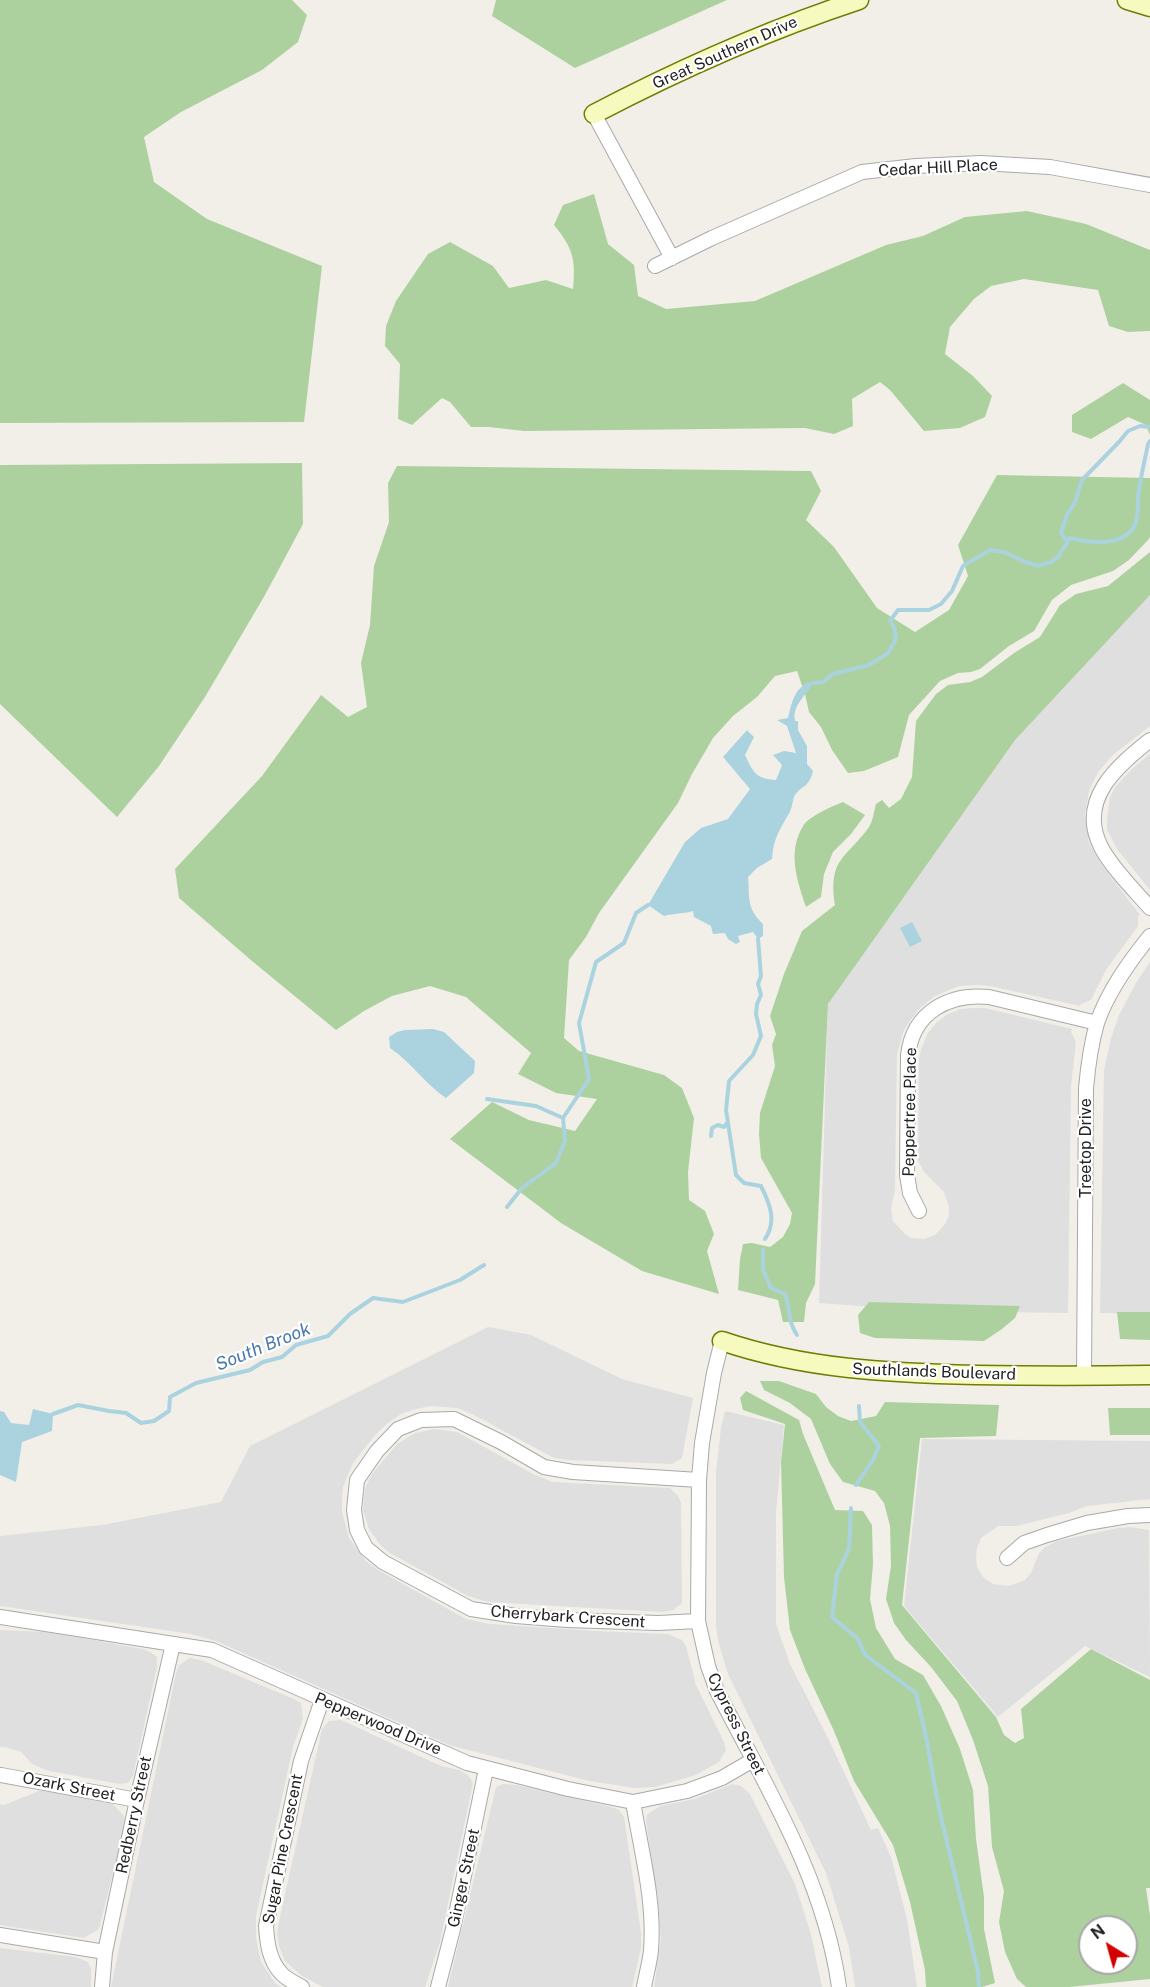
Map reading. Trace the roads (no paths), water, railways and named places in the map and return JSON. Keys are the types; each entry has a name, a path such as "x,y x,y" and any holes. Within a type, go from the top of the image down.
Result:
{"main road":[{"name":"Great Southern Drive","path":"594,114 755,39 811,16 859,0"},
{"name":"Southlands Boulevard","path":"722,1341 752,1352 809,1364 872,1372 1150,1375"}],"street":[{"path":"594,114 672,258"},
{"name":"Cedar Hill Place","path":"655,266 712,238 862,172 916,166 981,163 1050,167 1150,185"},
{"path":"1150,740 1109,776 1097,797 1094,817 1097,836 1105,854 1150,909"},
{"name":"Treetop Drive","path":"1084,1376 1086,1088 1097,1023 1127,966 1150,936"},
{"name":"Peppertree Place","path":"919,1211 910,1193 907,1169 908,1055 910,1041 925,1017 948,1001 973,995 1097,1023"},
{"name":"Cypress Street","path":"722,1341 702,1443 699,1480 698,1621 708,1666 717,1691 797,1845 817,1894 832,1946 839,1987"},
{"name":"Cherrybark Crescent","path":"698,1621 658,1623 567,1620 516,1616 471,1609 383,1562 366,1548 357,1530 354,1510 357,1480 377,1451 398,1429 421,1420 454,1419 501,1442 544,1467 573,1472 699,1480"},
{"path":"1007,1558 1024,1543 1047,1535 1097,1522 1128,1516 1150,1515"},
{"name":"Pepperwood Drive","path":"0,1617 212,1650 467,1763 568,1789 633,1802 687,1791 722,1778 753,1760"},
{"name":"Redberry Street","path":"102,1987 105,1952 172,1644"},
{"name":"Sugar Pine Crescent","path":"302,1987 281,1974 271,1955 266,1926 301,1761 322,1700"},
{"name":"Ginger Street","path":"438,1987 453,1929 486,1769"},
{"name":"Ozark Street","path":"1,1774 137,1800"},
{"path":"633,1802 650,1918 651,1950 644,1987"},
{"path":"0,1935 105,1952"}],"water":[{"path":"808,682 813,683 798,705 795,721 798,721 798,730 807,746 807,764 813,771 807,784 794,797 790,811 775,841 772,859 748,877 751,908 763,924 763,936 758,939 753,932 738,936 740,942 736,944 728,939 725,933 713,934 711,926 694,917 693,911 664,916 648,905 685,842 701,828 728,819 750,789 723,757 747,730 754,737 745,755 750,766 756,774 776,780 782,765 773,755 784,751 796,753 787,726 777,720 788,718 796,693"},
{"path":"912,922 922,941 910,947 900,928"},
{"path":"433,1029 444,1032 475,1061 474,1073 446,1098 390,1048 389,1037 397,1032"},
{"path":"33,1409 53,1414 52,1431 22,1442 16,1482 0,1475 0,1411 4,1412 11,1423 29,1425"}],"waterway":[{"name":"South Brook","path":"1067,541 1061,533 1082,480 1128,431 1140,426 1150,427"},
{"name":"South Brook","path":"813,683 823,682 833,674 869,665 888,653 896,639 894,627 890,621 898,610 929,610 941,604 952,591 963,566 990,550 1004,552 1038,566 1058,557 1070,538 1107,542 1125,536 1136,522 1138,494 1150,441"},
{"name":"South Brook","path":"507,1207 522,1188 556,1163 565,1141 563,1118 589,1079 579,1023 596,962 624,943 636,913 648,905"},
{"path":"758,939 761,976 758,984 761,995 756,1014 761,1036 753,1055 729,1081 726,1110 736,1175 744,1183 761,1186 771,1212 771,1226 765,1239"},
{"path":"487,1099 536,1106 563,1118"},
{"path":"711,1136 712,1128 718,1125 724,1127 727,1123"},
{"path":"763,1250 763,1270 771,1288 785,1294 792,1325 797,1335"},
{"name":"South Brook","path":"53,1414 78,1405 126,1413 141,1423 154,1421 169,1411 170,1397 196,1383 250,1370 263,1362 282,1357 296,1345 328,1336 350,1314 373,1298 403,1302 460,1280 484,1265"},
{"path":"856,1485 873,1460 879,1446 860,1422 859,1406"},
{"path":"851,1508 849,1549 837,1574 832,1617 858,1639 865,1655 916,1693 938,1804 978,1972 979,1987"}]}
